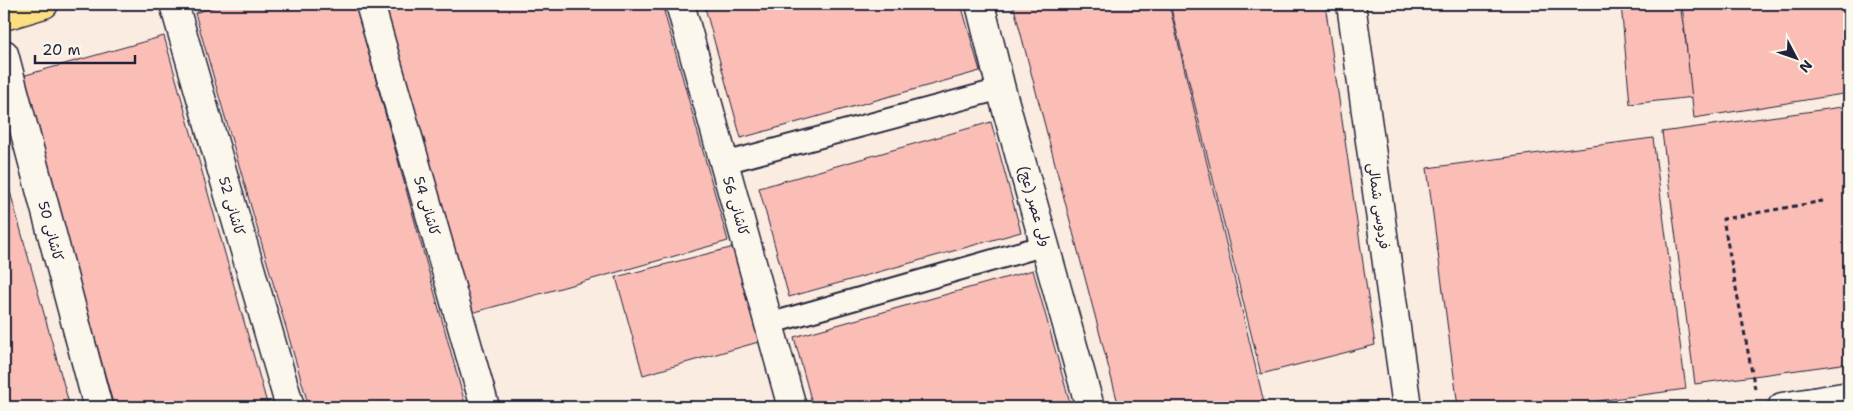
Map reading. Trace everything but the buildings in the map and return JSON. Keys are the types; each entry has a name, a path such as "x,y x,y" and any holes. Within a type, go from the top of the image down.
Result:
{"main road":[{"path":"4,16 44,4"}],"street":[{"name":"کاشانی 52","path":"174,4 290,407"},
{"name":"کاشانی 54","path":"370,4 485,407"},
{"name":"کاشانی 56","path":"680,4 792,407"},
{"name":"ولی عصر (عج)","path":"980,4 1090,407"},
{"name":"فردوسی شمالی","path":"1351,4 1407,407"},
{"name":"کاشانی 50","path":"4,54 98,407"},
{"path":"1769,403 1849,396"}],"lane":[{"path":"724,163 1002,89"},
{"path":"768,324 1046,245"}],"path":[{"path":"1769,403 1723,220 1823,201"}]}
